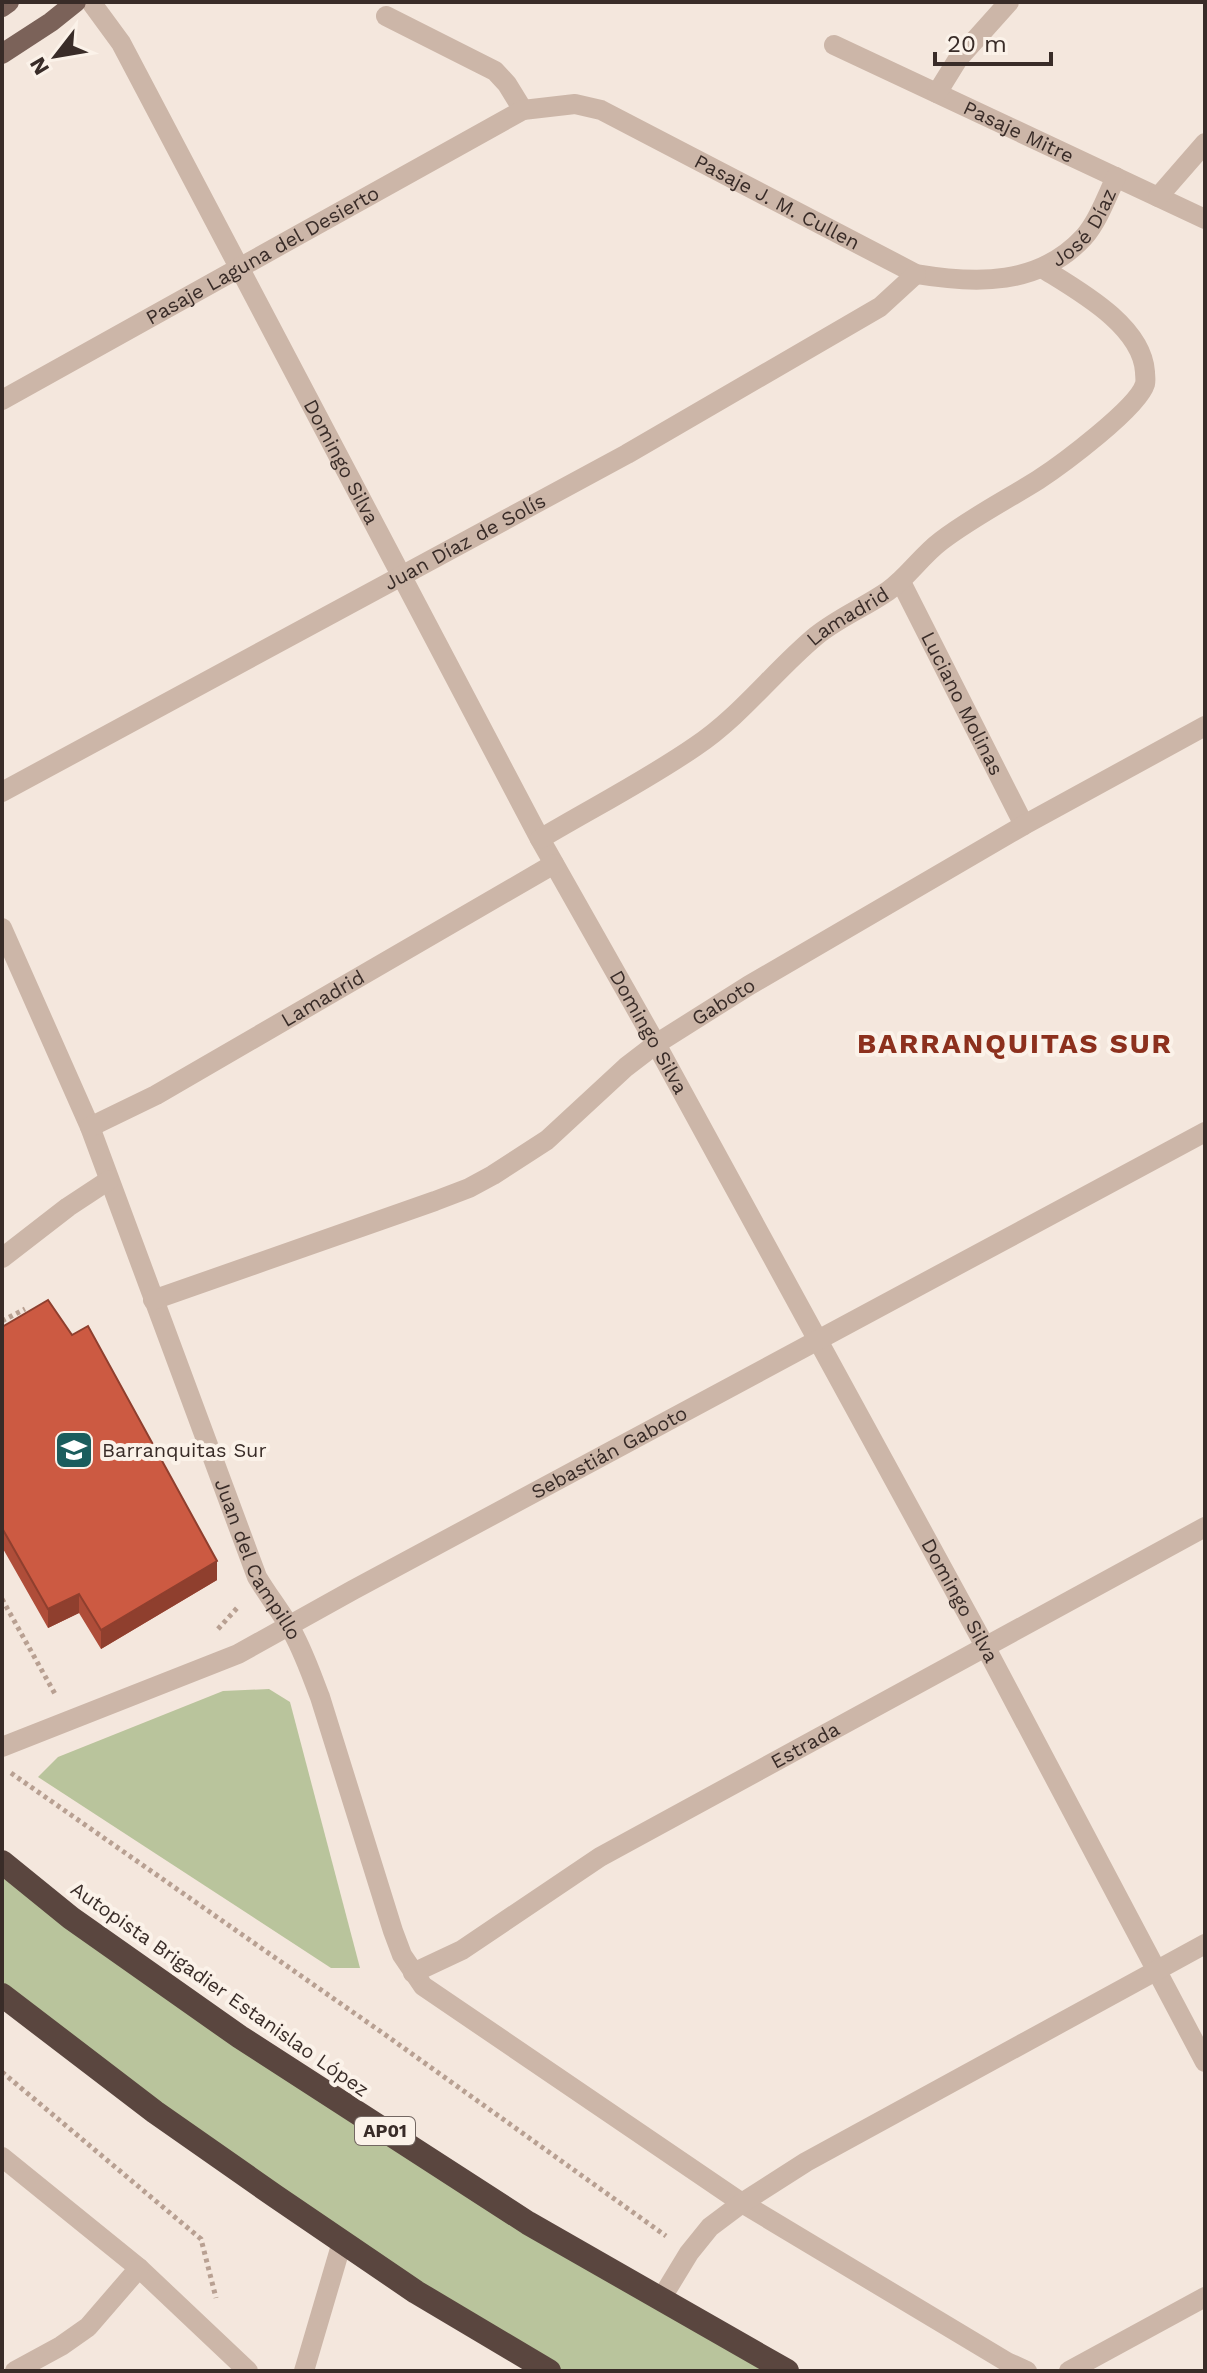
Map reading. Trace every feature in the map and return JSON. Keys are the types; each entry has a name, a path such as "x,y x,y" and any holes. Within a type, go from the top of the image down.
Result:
{"highway":[{"name":"Autopista Brigadier Estanislao López","path":"2,1862 71,1918 240,2037 528,2223 787,2371"},
{"path":"2,1995 155,2112 342,2242 416,2292 549,2371"}],"main road":[{"path":"2,7 9,2"},
{"path":"2,54 76,2"}],"street":[{"name":"Domingo Silva","path":"91,2 121,43 540,839 656,1044 986,1648 1205,2062"},
{"path":"937,93 958,59 1009,2"},
{"path":"386,16 495,71 523,110"},
{"name":"Pasaje Mitre","path":"834,45 1205,219"},
{"name":"Pasaje J. M. Cullen","path":"523,110 575,104 601,110 916,274 964,280 1002,280 1042,268"},
{"name":"Pasaje Laguna del Desierto","path":"2,400 523,110"},
{"path":"1158,197 1205,143"},
{"name":"José Díaz","path":"1042,268 1085,236 1116,177"},
{"name":"Lamadrid","path":"540,839 698,745 726,723 820,633 901,582 942,540 1089,444 1132,403 1145,384 1144,362 1130,335 1085,295 1042,268"},
{"name":"Juan Díaz de Solís","path":"2,792 627,454 880,307 916,274"},
{"name":"Luciano Molinas","path":"901,582 1024,825"},
{"name":"Gaboto","path":"153,1300 469,1188 547,1140 626,1067 656,1044 748,986 1024,825 1203,732"},
{"name":"Lamadrid","path":"90,1127 156,1095 554,864"},
{"name":"Juan del Campillo","path":"2,928 90,1127 257,1577 290,1627 320,1697 393,1931 413,1973 435,1996 742,2203 1007,2362 1027,2371"},
{"name":"Sebastián Gaboto","path":"2,1747 238,1654 1205,1132"},
{"path":"2,1258 109,1180"},
{"name":"Estrada","path":"413,1973 462,1950 600,1857 1205,1527"},
{"path":"661,2299 689,2253 710,2227 742,2203 806,2162 1205,1944"},
{"path":"2,2157 139,2268 248,2371"},
{"path":"304,2371 342,2242"},
{"path":"15,2371 88,2327 139,2268"},
{"path":"1069,2371 1205,2297"}],"path":[{"path":"2,1321 25,1309"},
{"path":"2,1599 55,1694"},
{"path":"2,1767 387,2036 689,2253"},
{"path":"2,2072 201,2239"}],"green space":[{"path":"269,1689 290,1702 360,1968 331,1968 38,1777 58,1757 223,1691"},
{"path":"2,1862 240,2037 787,2371 549,2371 2,1995"}],"building":[{"name":"Barranquitas Sur","path":"48,1300 72,1335 88,1326 217,1561 101,1630 79,1594 48,1609 2,1528 2,1327"}],"place":[{"name":"Barranquitas Sur","path":"74,1450"}],"district":[{"name":"BARRANQUITAS SUR","path":"1015,1043"}]}
